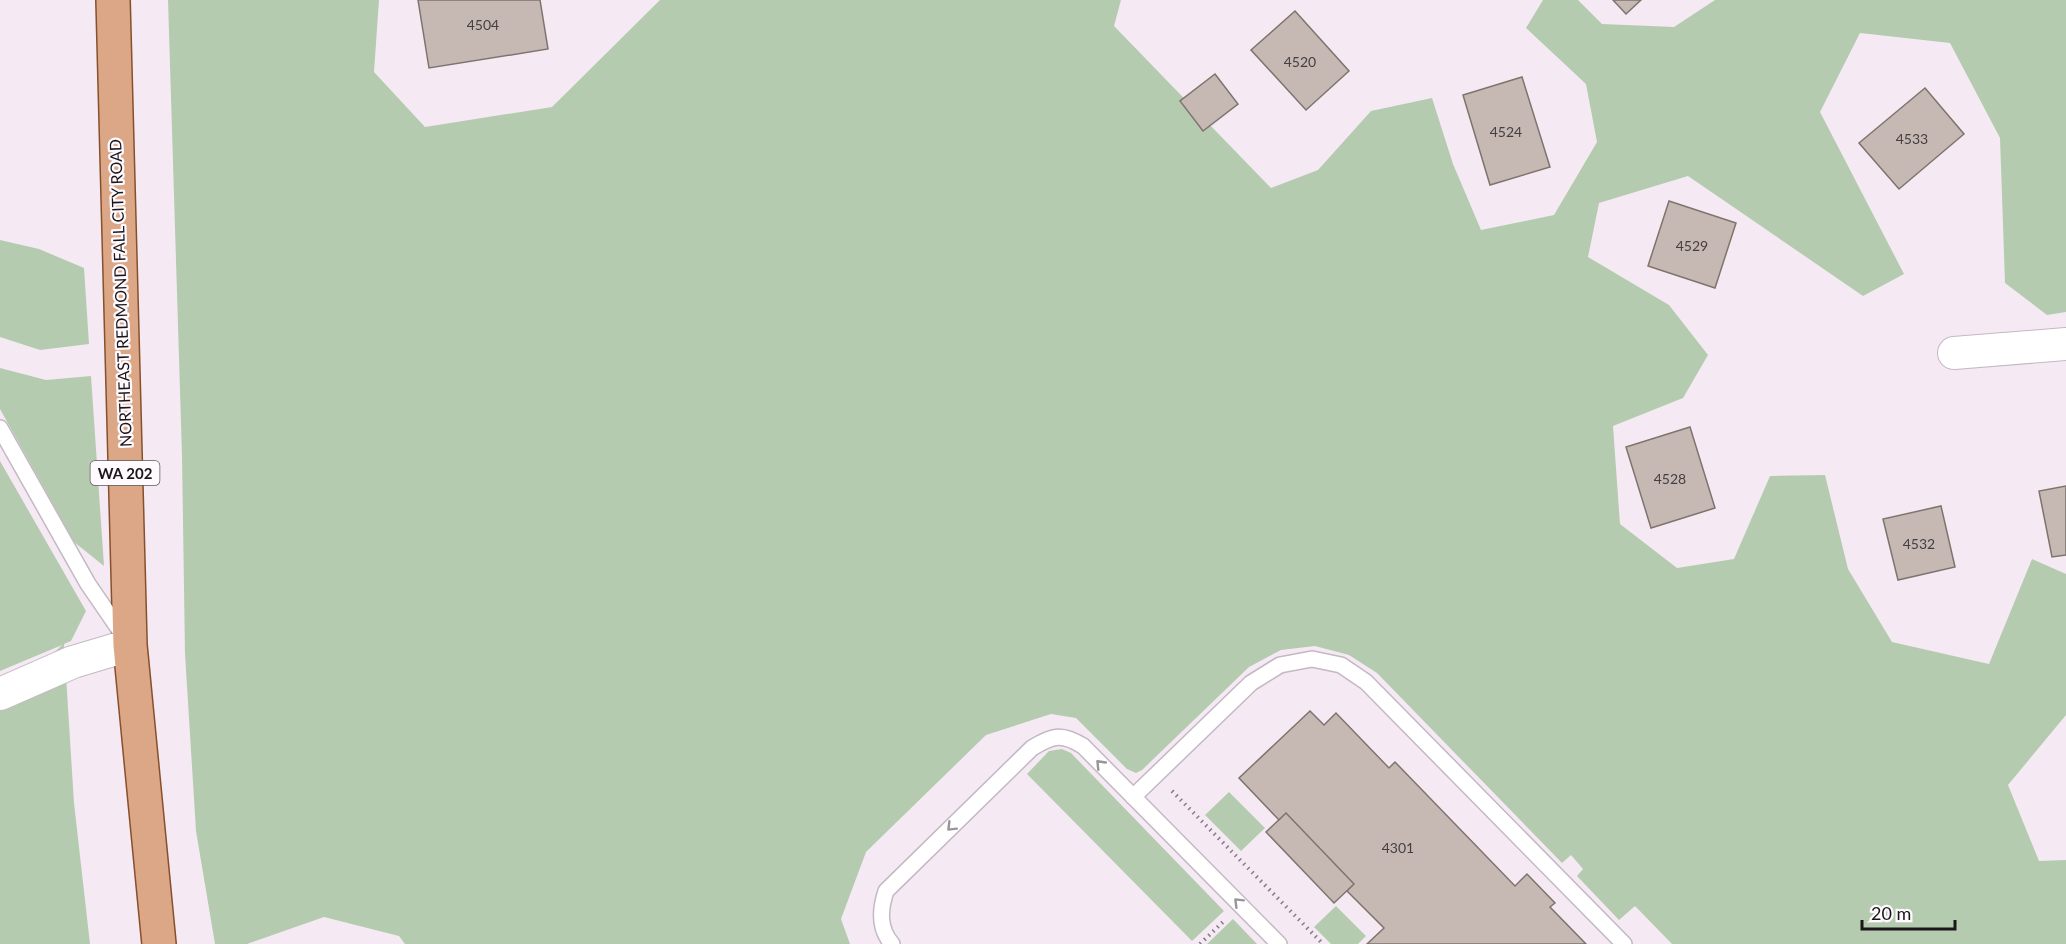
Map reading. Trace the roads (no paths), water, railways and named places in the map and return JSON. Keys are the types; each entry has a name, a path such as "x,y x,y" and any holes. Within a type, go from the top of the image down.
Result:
{"main road":[{"name":"NORTHEAST REDMOND FALL CITY ROAD","path":"112,0 130,645 159,944"}],"street":[{"path":"1954,353 2066,344"},
{"path":"0,694 73,662 130,645"}],"lane":[{"path":"0,428 88,584 130,645"},
{"path":"1133,797 1251,683 1280,665 1312,659 1341,665 1366,682 1624,944"},
{"path":"892,944 883,927 880,910 886,891 1032,748 1049,737 1070,738 1083,746 1279,944"}]}
